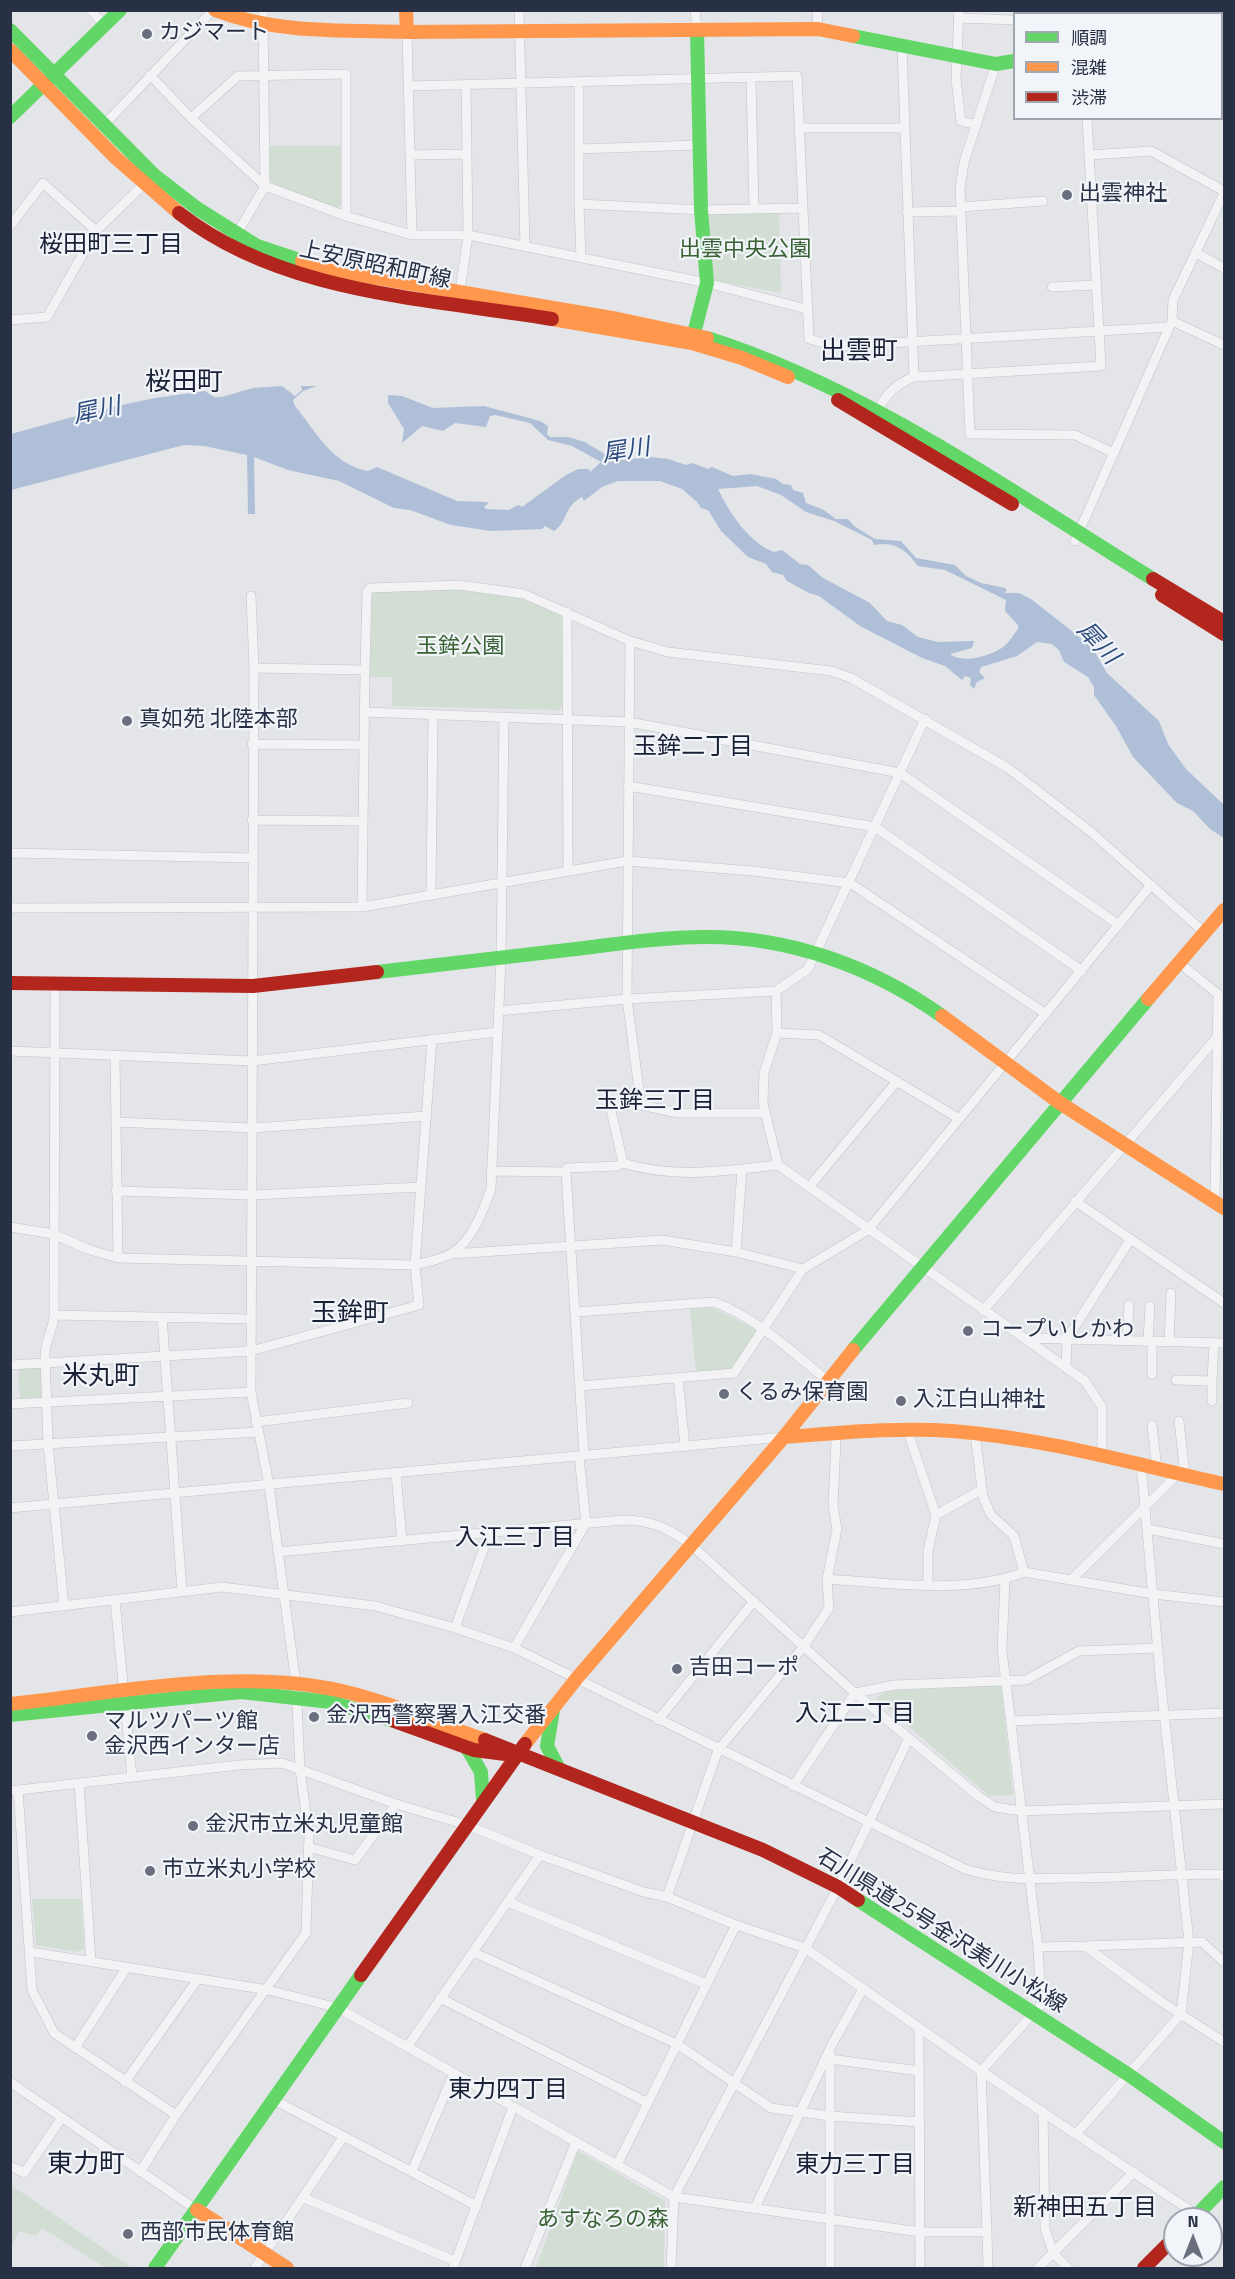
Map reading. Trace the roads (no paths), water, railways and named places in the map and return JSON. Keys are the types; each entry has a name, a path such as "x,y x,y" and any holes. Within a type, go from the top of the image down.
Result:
{"street":[{"path":"91,10 104,25"},
{"path":"10,117 120,10"},
{"path":"104,125 214,10 235,20 263,26 407,32 519,33 818,29 996,64 1013,61"},
{"path":"234,240 265,186 262,10"},
{"path":"406,10 412,235"},
{"path":"519,10 525,246"},
{"path":"693,339 706,283 695,10"},
{"path":"817,10 818,29"},
{"path":"977,125 961,121 956,80 959,14 1013,20"},
{"name":"上安原昭和町線","path":"10,30 50,78 185,217 234,240 274,265 332,283 459,299 693,339 876,415 1223,626"},
{"path":"902,47 914,377"},
{"name":"上安原昭和町線","path":"10,50 50,78 104,125 149,179"},
{"path":"996,64 964,162 961,209 970,434 1075,435 1114,453"},
{"path":"191,118 238,76 346,74 346,216"},
{"path":"150,75 191,118 265,186 346,216 412,235 468,235 581,257 706,283 806,309"},
{"path":"409,86 797,76 808,339 836,346 1170,324 1224,345"},
{"path":"751,78 754,209"},
{"path":"579,83 581,257"},
{"path":"459,299 468,235 466,84"},
{"path":"876,415 883,399 898,383 914,377 1101,366 1087,120"},
{"path":"799,128 904,128"},
{"path":"579,149 699,145"},
{"path":"1076,537 1170,324 1173,300 1224,192 1151,151 1089,155"},
{"path":"411,155 467,154"},
{"path":"10,320 47,317 96,231 149,179"},
{"path":"10,226 43,183 96,231"},
{"path":"907,212 1043,201"},
{"path":"579,204 702,210 802,208"},
{"path":"1196,253 1224,268"},
{"path":"1052,287 1096,285"},
{"path":"362,907 367,592 370,588 459,585 524,594 630,641 668,652 831,671 851,678 1008,768 1091,832 1205,933"},
{"path":"140,2172 176,2115 268,1990 306,1933 308,1847 300,1769 296,1689 269,1485 251,1392 254,668 251,596"},
{"path":"567,612 568,870"},
{"path":"630,641 627,999 641,1105"},
{"path":"254,668 365,670"},
{"path":"364,712 629,722 900,773 1119,925"},
{"path":"431,895 433,715"},
{"path":"451,1254 465,1242 485,1206 491,1189 501,959 504,717"},
{"path":"498,1011 627,999 776,992 808,969 816,955 925,719"},
{"path":"252,744 364,745"},
{"path":"628,786 875,827 1082,971"},
{"path":"252,820 363,821"},
{"path":"10,854 252,858"},
{"path":"10,908 362,907 627,861 850,882 1046,1014"},
{"path":"580,1386 734,1373 765,1330 803,1269 868,1230 1151,885"},
{"path":"155,2268 516,1755 577,1678 784,1437 828,1380 1223,911"},
{"path":"10,983 253,986 501,959 627,942 691,936 745,939 816,955 859,969 916,998 1060,1103 1220,1205"},
{"path":"1178,962 1218,994 1222,1014 1218,1036 1221,1055 1220,1205"},
{"path":"55,984 54,1315 52,1333 45,1342 48,1444 64,1606"},
{"path":"776,992 777,1033 764,1073 765,1113 778,1165"},
{"path":"10,1051 252,1060 497,1032"},
{"path":"777,1033 819,1035 958,1118"},
{"path":"983,1311 1218,1036"},
{"path":"10,1365 251,1351 419,1305 415,1265 432,1039"},
{"path":"115,1056 118,1258"},
{"path":"810,1186 897,1081"},
{"path":"623,1163 610,1106 641,1105 678,1113 765,1113"},
{"path":"116,1122 252,1128 427,1116"},
{"path":"514,1648 586,1523 567,1168 617,1166 623,1163 646,1170 696,1174 778,1165 1085,1381 1102,1407 1102,1456"},
{"path":"736,1252 742,1169"},
{"path":"491,1171 566,1172"},
{"path":"116,1191 253,1194 421,1187"},
{"path":"1075,1201 1224,1303"},
{"path":"10,1227 53,1234 90,1250 118,1258 415,1265 451,1254 662,1240 736,1252 803,1269"},
{"path":"1066,1368 1066,1339 1130,1240"},
{"path":"1170,1342 1171,1293"},
{"path":"576,1312 714,1302 733,1309 765,1330 828,1380"},
{"path":"1127,1341 1129,1305"},
{"path":"1150,1306 1152,1374"},
{"path":"54,1315 251,1319"},
{"path":"162,1317 182,1591"},
{"path":"1023,1338 1224,1343"},
{"path":"1212,1401 1214,1343"},
{"path":"678,1378 685,1447"},
{"path":"1176,1380 1212,1381"},
{"path":"10,1404 251,1392"},
{"path":"10,1446 171,1437 257,1427 408,1403"},
{"path":"1071,1580 1181,1474 1179,1421"},
{"path":"1152,1425 1157,1470"},
{"path":"10,1508 784,1437 907,1429 975,1433 1102,1456 1224,1484"},
{"path":"907,1429 936,1515 928,1551 928,1584"},
{"path":"975,1433 981,1490 991,1515 1014,1536 1024,1572"},
{"path":"667,1897 717,1750 804,1646 829,1608 827,1579 837,1529 833,1505 836,1441 832,1435"},
{"path":"1077,2133 1181,2014 1190,1942 1164,1715 1141,1464"},
{"path":"396,1473 402,1541"},
{"path":"936,1515 981,1490"},
{"path":"278,1552 489,1534 586,1523 642,1520 659,1524 690,1544 855,1693 978,1796 995,1807 1021,1811 1224,1804"},
{"path":"1148,1529 1224,1544"},
{"path":"455,1628 489,1534"},
{"path":"827,1579 881,1585 974,1586 1005,1580 1024,1572 1154,1594 1224,1602"},
{"path":"988,2268 981,2071 1041,2005 1038,1947 1002,1650 1005,1580"},
{"path":"10,1612 222,1587 375,1606 455,1628 514,1648 717,1750 965,1869 994,1878 1124,1878 1182,1874 1221,1874 1224,1877"},
{"path":"115,1600 132,1777"},
{"path":"658,1720 754,1601"},
{"path":"793,1786 855,1693 894,1685 1026,1680 1079,1651 1158,1648"},
{"name":"石川県道25号金沢美川小松線","path":"10,1715 249,1680 296,1689 359,1708 492,1755 516,1755"},
{"name":"石川県道25号金沢美川小松線","path":"296,1689 343,1691 490,1742 516,1755 558,1767 763,1850 838,1887 1129,2075 1224,2142"},
{"name":"石川県道25号金沢美川小松線","path":"10,1704 124,1699"},
{"path":"553,1710 546,1740 547,1751 558,1767"},
{"path":"1011,1720 1224,1713"},
{"path":"671,2268 674,2197 838,1887 909,1738"},
{"path":"466,1747 477,1759 483,1773 483,1800"},
{"path":"176,2115 54,2033 43,2014 32,1990 31,1952 14,1791 263,1763 282,1763 396,1804 466,1825 540,1855 667,1897 736,1925 805,1948 981,2071 1134,2172 1181,2207"},
{"path":"79,1784 91,1961"},
{"path":"308,1847 356,1860 396,1804"},
{"path":"407,2047 540,1855"},
{"path":"508,1902 706,1984"},
{"path":"617,2165 736,1925"},
{"path":"1038,1947 1202,1942 1224,1962"},
{"path":"1085,1946 1224,2042"},
{"path":"31,1952 268,1990 338,2008 674,2197 920,2232 987,2232"},
{"path":"473,1952 677,2044 771,2108 830,2116 920,2122"},
{"path":"75,2048 127,1967"},
{"path":"125,2082 198,1979"},
{"path":"754,2208 830,2048 863,1989"},
{"path":"440,1998 648,2103"},
{"path":"919,2028 920,2268"},
{"path":"830,2048 830,2268"},
{"path":"830,2059 920,2071"},
{"path":"412,2170 454,2073"},
{"path":"10,2082 140,2172 287,2268"},
{"path":"274,2100 412,2170 477,2206"},
{"path":"304,2198 454,2265 513,2107"},
{"path":"1043,2111 1045,2228 1053,2253 1068,2268"},
{"path":"10,2166 24,2173 62,2119"},
{"path":"255,2268 344,2136"},
{"path":"525,2268 576,2142"},
{"path":"1038,2268 1134,2172"},
{"path":"1205,2207 1224,2187"},
{"path":"1144,2268 1163,2249"}],"water":[{"name":"犀川","path":"282,386 295,396 302,390 301,386 317,386 303,391 293,400 295,406 334,454 355,467 368,471 377,467 457,501 489,503 484,507 486,509 509,510 518,505 522,507 566,475 578,469 589,469 590,472 601,462 572,446 548,440 530,423 495,415 490,416 486,427 455,423 443,431 422,426 402,443 404,429 388,403 388,395 402,396 433,408 484,406 540,421 548,426 547,434 550,437 568,437 585,442 611,458 616,456 626,443 622,460 651,457 668,459 686,465 692,463 708,469 712,467 733,476 750,474 776,479 783,484 791,485 793,490 803,493 806,503 824,510 836,519 848,519 854,526 875,539 901,541 916,558 955,565 966,576 981,583 1005,588 1007,591 1004,593 1019,593 1031,599 1092,647 1107,673 1159,721 1168,744 1186,769 1224,805 1224,838 1210,829 1193,811 1177,803 1133,757 1116,726 1094,695 1094,687 1088,677 1064,662 1059,650 1052,644 1037,642 1017,656 981,667 979,672 985,678 977,682 974,689 970,685 971,678 965,676 962,680 945,666 922,658 860,626 819,596 787,581 783,575 772,572 766,564 748,557 721,531 708,510 701,508 682,489 660,481 618,481 602,487 584,501 582,497 576,501 554,531 545,526 542,529 491,531 451,525 410,510 394,508 339,481 288,470 254,457 255,514 248,514 247,455 204,446 184,445 11,490 11,434 98,410 155,398 205,391 214,397 222,397 253,388","holes":["757,486 781,495 806,512 834,521 872,540 874,545 888,544 899,548 918,566 945,570 1006,600 1005,611 1018,625 1018,629 1005,645 992,653 969,659 955,657 950,654 972,648 974,641 938,642 918,637 902,625 887,621 870,603 823,578 808,565 800,564 782,550 774,552 756,542 734,517 718,489"]}],"place":[{"name":"カジマート","path":"147,34"},
{"name":"出雲神社","path":"1067,195"},
{"name":"真如苑 北陸本部","path":"127,721"},
{"name":"コープいしかわ","path":"968,1331"},
{"name":"くるみ保育園","path":"724,1394"},
{"name":"入江白山神社","path":"901,1401"},
{"name":"吉田コーポ","path":"677,1669"},
{"name":"金沢西警察署入江交番","path":"314,1717"},
{"name":"マルツパーツ館 金沢西インター店","path":"92,1736"},
{"name":"金沢市立米丸児童館","path":"193,1826"},
{"name":"市立米丸小学校","path":"150,1871"},
{"name":"西部市民体育館","path":"128,2234"}],"district":[{"name":"桜田町三丁目","path":"111,246"},
{"name":"出雲町","path":"859,353"},
{"name":"桜田町","path":"184,384"},
{"name":"玉鉾二丁目","path":"693,748"},
{"name":"玉鉾三丁目","path":"655,1102"},
{"name":"玉鉾町","path":"350,1315"},
{"name":"米丸町","path":"101,1378"},
{"name":"入江三丁目","path":"515,1539"},
{"name":"入江二丁目","path":"855,1715"},
{"name":"東力四丁目","path":"508,2091"},
{"name":"東力町","path":"86,2166"},
{"name":"東力三丁目","path":"855,2166"},
{"name":"新神田五丁目","path":"1085,2209"}],"park label":[{"name":"出雲中央公園","path":"745,251"},
{"name":"玉鉾公園","path":"460,648"},
{"name":"あすなろの森","path":"603,2221"}]}
